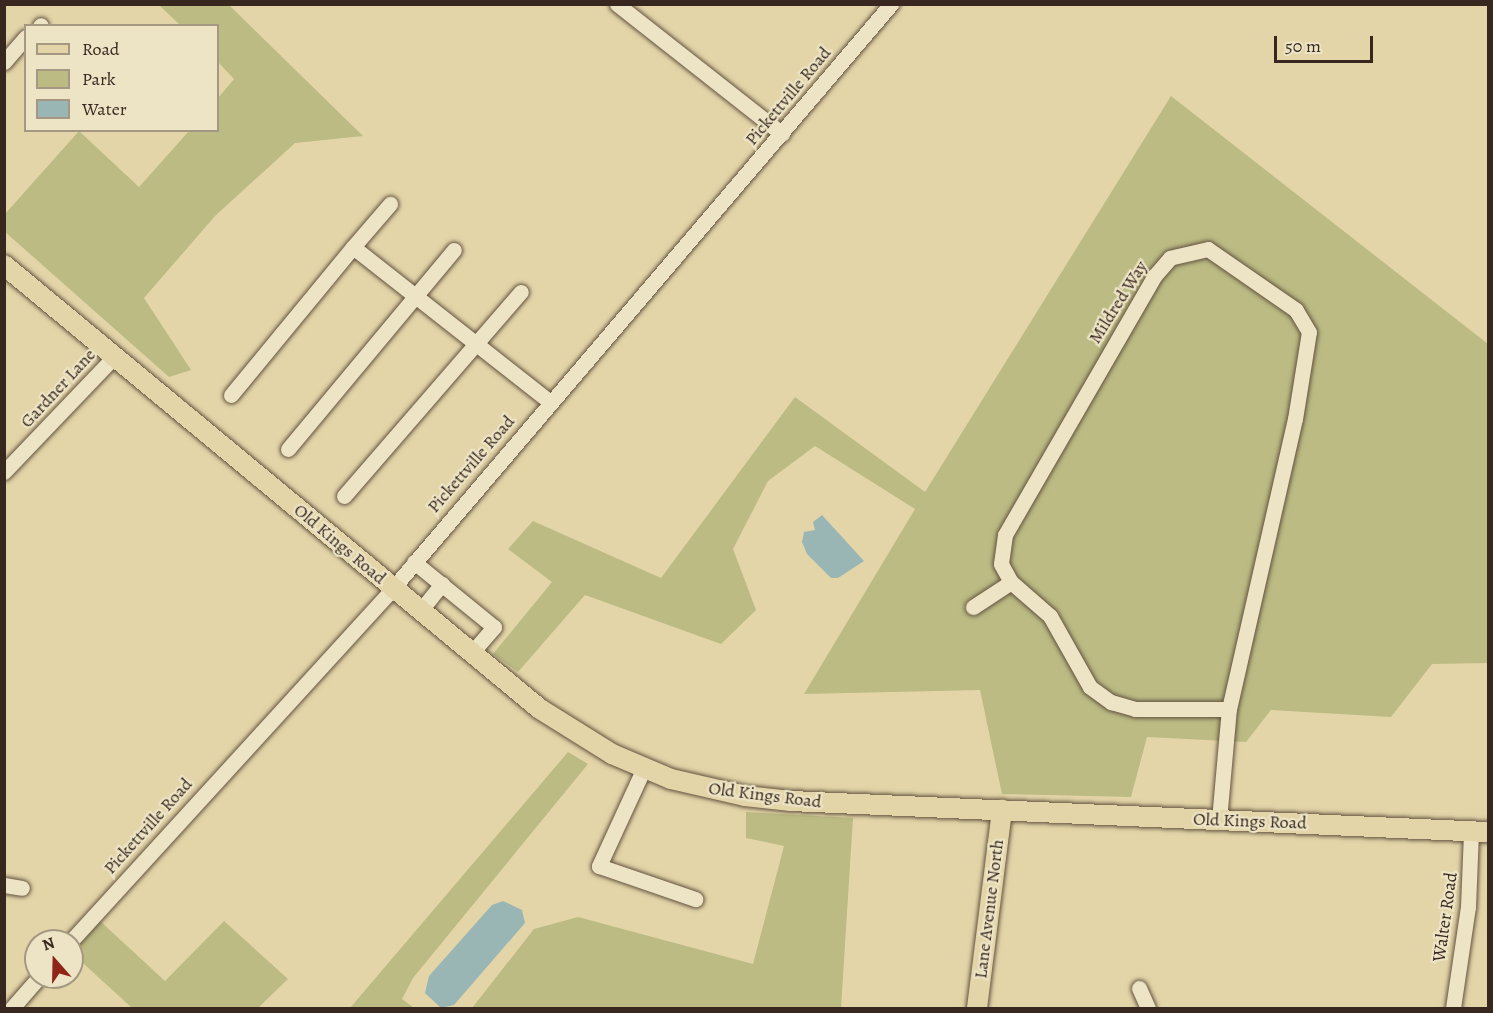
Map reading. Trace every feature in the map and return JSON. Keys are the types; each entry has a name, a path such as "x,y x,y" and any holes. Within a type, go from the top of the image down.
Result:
{"main road":[{"name":"Old Kings Road","path":"4,265 471,653 583,739 644,768 745,796 1480,832"},
{"name":"Lane Avenue North","path":"977,1008 1002,810"}],"street":[{"path":"617,4 782,134"},
{"name":"Pickettville Road","path":"82,929 393,588 782,134 887,6"},
{"path":"4,62 24,39"},
{"path":"231,395 390,204"},
{"path":"353,247 550,402"},
{"name":"Mildred Way","path":"1011,582 1001,564 1005,535 1155,275 1170,258 1208,249 1296,310 1309,332 1295,419 1229,709 1219,820"},
{"path":"288,449 454,250"},
{"path":"344,496 520,292"},
{"name":"Gardner Lane","path":"4,472 115,356"},
{"path":"414,562 494,627 471,653"},
{"path":"973,607 1011,582 1050,616 1090,687 1111,702 1135,709 1229,709"},
{"path":"420,611 442,584"},
{"path":"644,768 599,866 695,899"},
{"name":"Walter Road","path":"1453,1008 1480,832"},
{"path":"4,885 22,888"},
{"path":"1139,988 1148,1008"},
{"path":"18,1006 30,989"}],"green space":[{"path":"159,5 229,5 363,136 295,143 215,216 144,298 191,370 169,377 4,231 5,214 78,132 139,187 188,132 219,132 219,97 234,79 219,63 219,24 179,24"},
{"path":"1171,96 1488,344 1488,663 1432,664 1391,717 1271,710 1246,742 1147,737 1131,797 1002,794 980,690 804,694 915,509 815,446 768,481 733,549 756,610 721,644 585,595 518,672 493,654 552,582 508,549 533,521 661,578 795,397 925,492"},
{"path":"568,752 588,764 413,978 402,999 414,1008 350,1008"},
{"path":"746,812 853,818 841,1008 472,1008 534,929 578,917 753,964 784,846 746,838"},
{"path":"100,921 165,981 224,921 288,979 258,1008 132,1008 84,964 84,939"}],"water":[{"path":"822,515 864,561 838,578 831,578 807,554 802,542 804,532 815,530 813,522"},
{"path":"503,901 522,910 525,923 454,1005 441,1008 425,993 429,976 492,905"}]}
